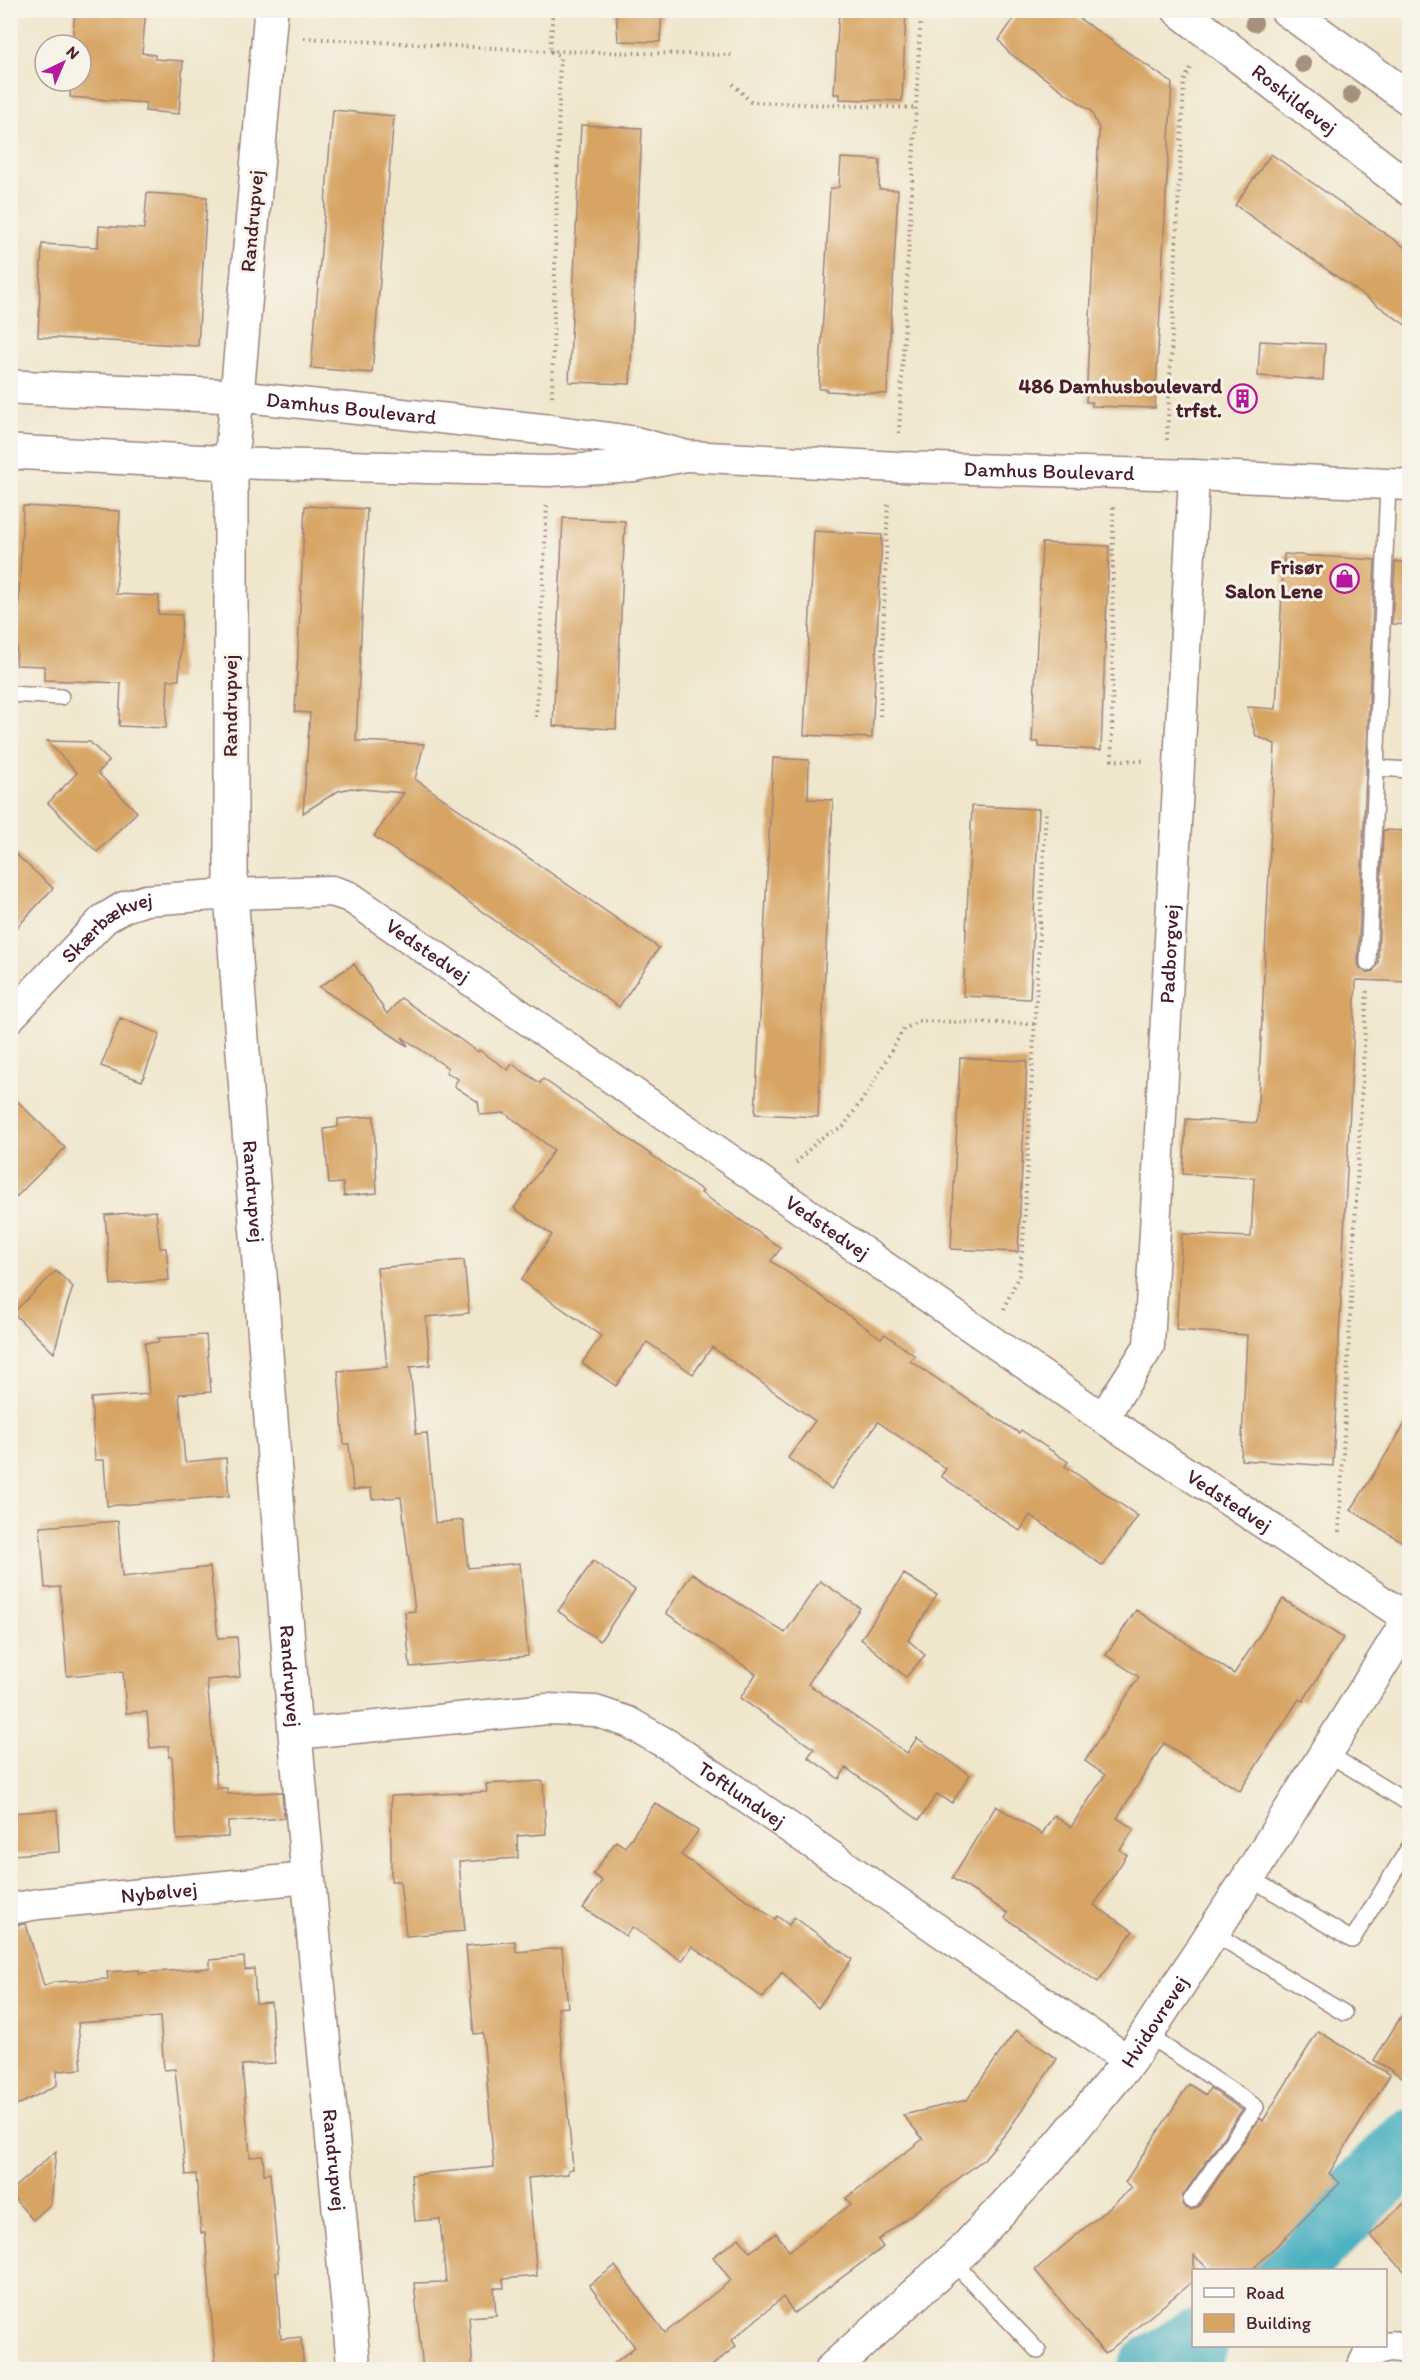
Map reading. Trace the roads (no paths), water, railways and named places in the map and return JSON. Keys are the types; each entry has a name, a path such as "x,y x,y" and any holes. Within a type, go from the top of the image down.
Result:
{"street":[{"name":"Roskildevej","path":"1179,10 1410,189"},
{"path":"1287,10 1410,99"},
{"name":"Randrupvej","path":"270,23 231,463 231,894 295,1734 354,2370"},
{"name":"Damhus Boulevard","path":"10,387 236,396 551,430 631,441 687,456 1399,485"},
{"name":"Damhus Boulevard","path":"10,452 231,463 549,471 634,466 687,456"},
{"name":"Padborgvej","path":"1103,1418 1149,1346 1194,475"},
{"name":"Vedstedvej","path":"231,894 332,891 350,897 984,1337 1103,1418 1409,1618"},
{"name":"Skærbækvej","path":"10,1017 104,919 124,907 146,900 231,894"},
{"name":"Hvidovrevej","path":"831,2370 952,2260 1045,2163 1129,2061 1249,1877 1324,1752 1409,1618"},
{"name":"Toftlundvej","path":"295,1734 548,1709 595,1711 628,1722 672,1747 1129,2061"},
{"name":"Nybølvej","path":"10,1909 38,1904 308,1878"},
{"path":"1387,2345 1392,2344 1410,2350"},
{"path":"1362,2370 1363,2363 1375,2349 1382,2347"}],"lane":[{"path":"1368,963 1376,768 1399,485"},
{"path":"10,694 62,697"},
{"path":"1376,768 1410,770"},
{"path":"1324,1752 1410,1804"},
{"path":"1249,1877 1352,1940 1410,1846"},
{"path":"1212,1932 1344,2013"},
{"path":"1146,2034 1256,2107 1191,2200"},
{"path":"952,2260 1038,2351"}],"waterway":[{"path":"1288,2269 1410,2144"},
{"path":"1152,2370 1192,2345"}],"place":[{"name":"486 Damhusboulevard trfst.","path":"1243,398"},
{"name":"Frisør Salon Lene","path":"1344,579"}]}
